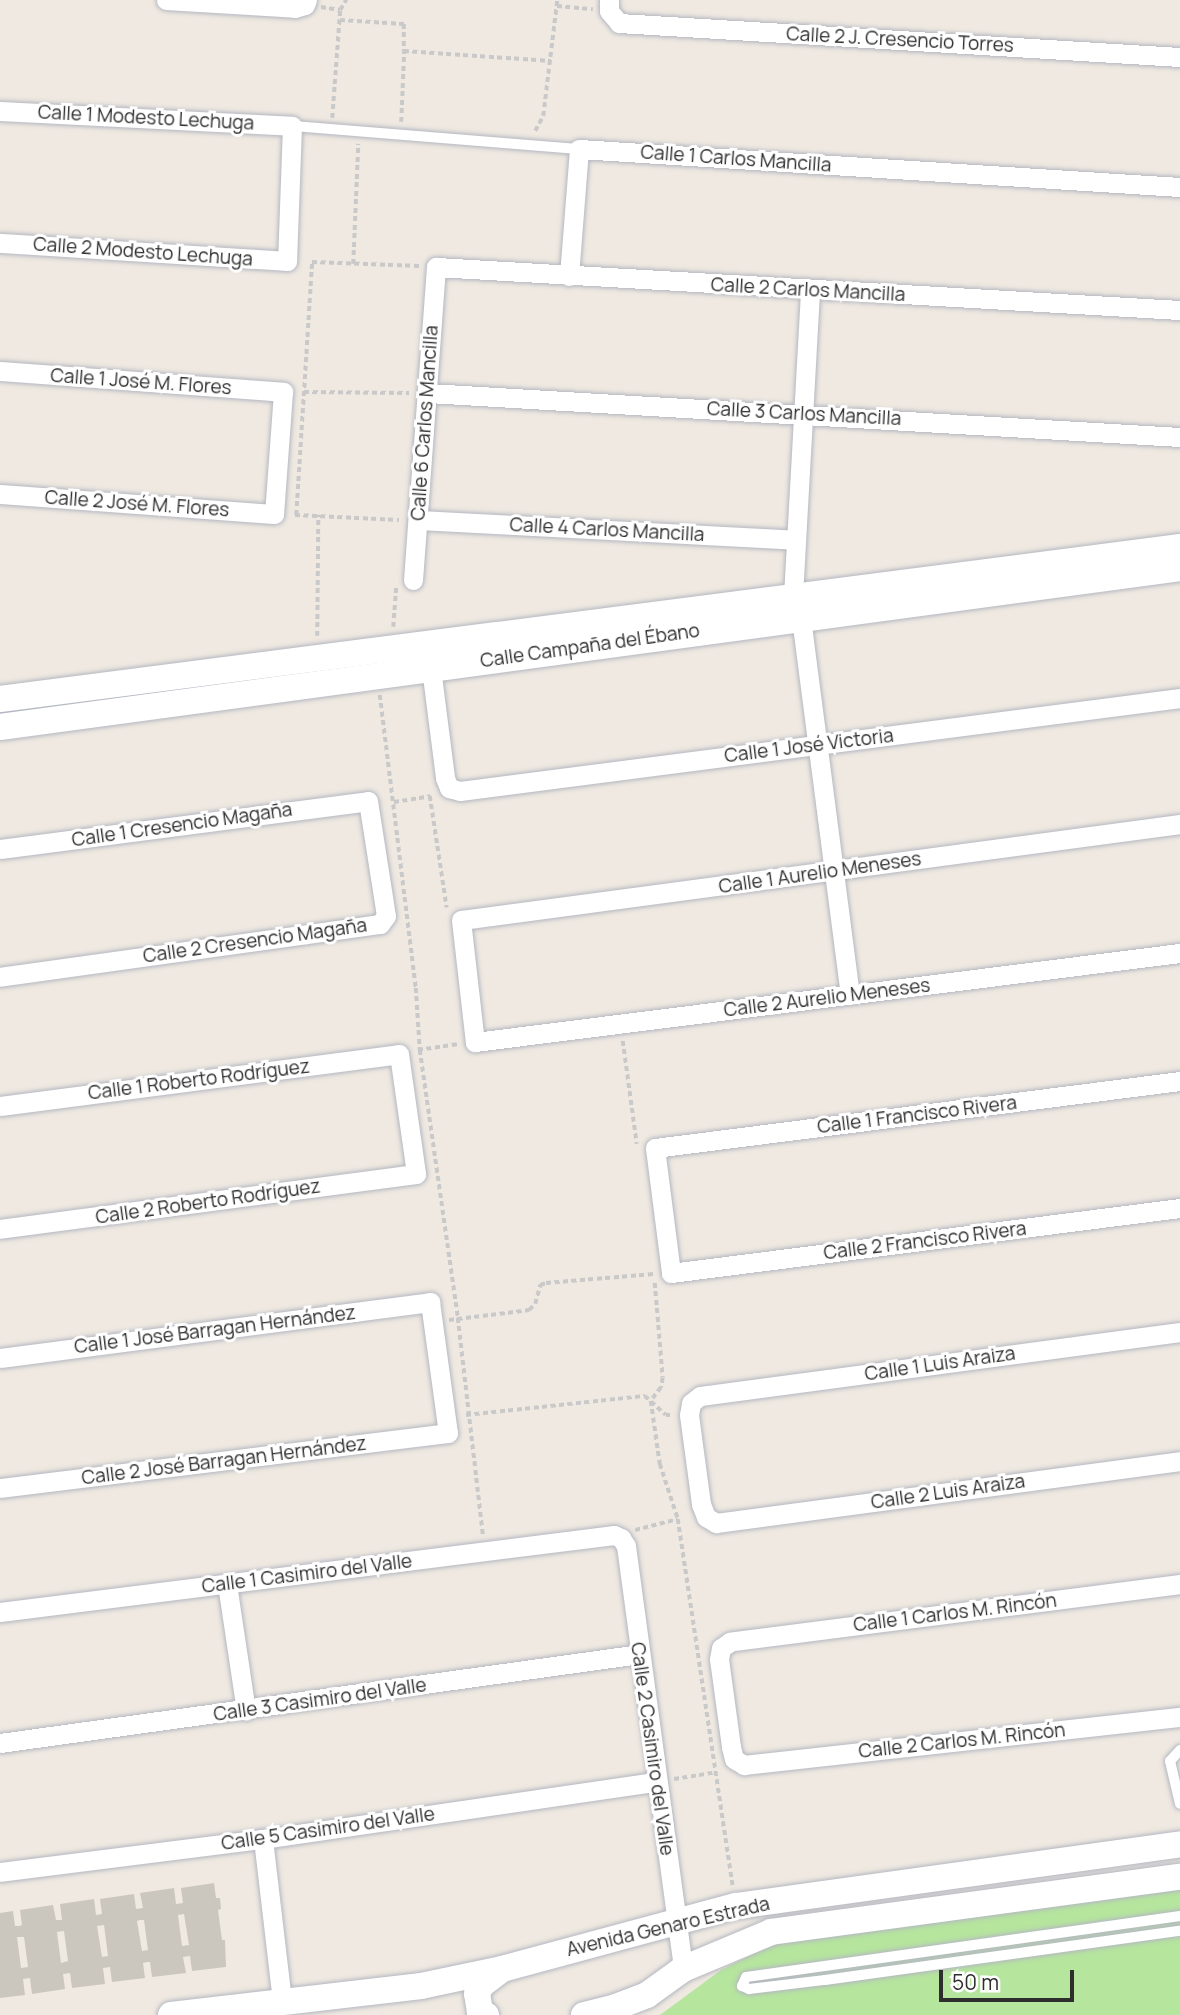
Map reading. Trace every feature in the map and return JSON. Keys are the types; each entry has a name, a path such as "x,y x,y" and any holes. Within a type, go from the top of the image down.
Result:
{"street":[{"path":"166,0 301,4"},
{"name":"Calle 2 J. Cresencio Torres","path":"612,11 1180,57"},
{"name":"Calle 1 Modesto Lechuga","path":"0,111 292,125"},
{"path":"287,261 292,125"},
{"path":"569,276 579,149"},
{"name":"Calle 1 Carlos Mancilla","path":"579,149 1180,187"},
{"name":"Calle 2 Modesto Lechuga","path":"0,243 287,261"},
{"name":"Calle 2 Carlos Mancilla","path":"436,267 1180,310"},
{"name":"Calle 6 Carlos Mancilla","path":"413,580 436,267"},
{"path":"810,290 794,540 797,607 850,995"},
{"name":"Calle 1 José M. Flores","path":"0,371 283,392"},
{"path":"274,514 283,392"},
{"name":"Calle 3 Carlos Mancilla","path":"428,393 1180,437"},
{"name":"Calle 2 José M. Flores","path":"0,495 274,514"},
{"name":"Calle 4 Carlos Mancilla","path":"419,520 794,540"},
{"name":"Calle Campaña del Ébano","path":"0,699 317,657 603,633 797,607 1180,547"},
{"name":"Calle Campaña del Ébano","path":"797,607 1180,568"},
{"name":"Calle Campaña del Ébano","path":"0,727 431,668 603,633"},
{"path":"431,668 447,783"},
{"name":"Calle 1 José Victoria","path":"447,783 460,791 1180,698"},
{"name":"Calle 1 Cresencio Magaña","path":"0,849 367,802"},
{"name":"Calle 2 Cresencio Magaña","path":"0,977 383,923 386,916 367,802"},
{"name":"Calle 1 Aurelio Meneses","path":"461,920 1180,824"},
{"path":"461,920 475,1042"},
{"name":"Calle 2 Aurelio Meneses","path":"475,1042 1180,953"},
{"name":"Calle 1 Roberto Rodríguez","path":"0,1106 399,1054"},
{"name":"Calle 2 Roberto Rodríguez","path":"0,1229 416,1174 399,1054"},
{"name":"Calle 1 Francisco Rivera","path":"671,1273 655,1148 1180,1081"},
{"name":"Calle 2 Francisco Rivera","path":"671,1273 1180,1208"},
{"name":"Calle 1 José Barragan Hernández","path":"0,1358 429,1302 433,1323"},
{"path":"433,1323 447,1425"},
{"name":"Calle 1 Luis Araiza","path":"689,1415 691,1403 700,1396 1180,1332"},
{"name":"Calle 2 Luis Araiza","path":"689,1415 701,1504 706,1517 716,1523 1180,1461"},
{"name":"Calle 2 José Barragan Hernández","path":"0,1488 447,1425"},
{"name":"Calle 1 Casimiro del Valle","path":"0,1612 618,1536"},
{"name":"Calle 2 Casimiro del Valle","path":"618,1536 626,1546 683,1969"},
{"path":"227,1584 246,1711"},
{"name":"Calle 1 Carlos M. Rincón","path":"744,1765 734,1759 731,1747 719,1659 722,1648 730,1642 1180,1584"},
{"name":"Calle 3 Casimiro del Valle","path":"0,1743 246,1711 640,1654"},
{"name":"Calle 2 Carlos M. Rincón","path":"744,1765 1180,1717"},
{"name":"Calle 5 Casimiro del Valle","path":"0,1872 263,1839 656,1782"},
{"path":"263,1839 286,2010"},
{"name":"Avenida Genaro Estrada","path":"171,2015 286,2010 502,1969 736,1906 1180,1844"},
{"name":"Avenida Genaro Estrada","path":"584,2015 647,1995 683,1969 771,1932 1180,1877"},
{"path":"486,2015 480,2012 477,1994 481,1985 502,1969"}],"lane":[{"name":"Calle 1 Carlos Mancilla","path":"292,125 579,149"},
{"path":"1180,1750 1171,1761 1177,1801 1180,1804"},
{"path":"1180,1916 746,1977 742,1986 749,1989 762,1988 1180,1931"}],"path":[{"path":"331,128 340,10 346,0"},
{"path":"534,147 534,131 543,116 557,0"},
{"path":"557,6 612,11"},
{"path":"340,19 404,24 401,134"},
{"path":"404,51 551,61"},
{"path":"353,264 359,131"},
{"path":"287,261 436,267"},
{"path":"296,515 312,262"},
{"path":"283,392 428,393"},
{"path":"274,514 419,520"},
{"path":"317,657 318,516"},
{"path":"377,674 416,988 420,1050 458,1318 485,1551"},
{"path":"367,802 393,802 430,796 447,783"},
{"path":"430,796 448,913 452,918 461,920"},
{"path":"399,1054 475,1042"},
{"path":"433,1323 529,1310 535,1304 540,1286 546,1283 671,1273"},
{"path":"447,1425 469,1414 645,1396 666,1415 689,1415"},
{"path":"651,1402 660,1464 678,1519 713,1773 736,1906"},
{"path":"618,1536 678,1519"},
{"path":"656,1782 713,1773"}],"green space":[{"path":"1180,1888 1180,2015 660,2015 721,1970 765,1948 791,1940"}],"building":[{"path":"214,1883 216,1898 220,1898 221,1909 218,1910 222,1940 225,1940 226,1967 192,1971 190,1956 183,1957 186,1973 152,1977 150,1962 147,1962 143,1963 145,1978 112,1982 110,1967 103,1968 105,1984 72,1988 70,1973 63,1974 65,1989 32,1994 30,1978 23,1979 25,1995 0,1998 0,1913 13,1911 15,1926 19,1926 22,1925 20,1910 53,1905 56,1920 62,1920 60,1904 94,1899 96,1915 102,1914 100,1899 134,1894 136,1909 143,1908 140,1893 174,1888 176,1904 183,1903 181,1888","holes":["184,1914 189,1945 182,1946 178,1915","144,1920 148,1950 142,1951 137,1921","104,1925 108,1956 102,1957 97,1926","64,1931 68,1961 61,1963 57,1932","17,1937 24,1937 28,1967 21,1968"]}]}
